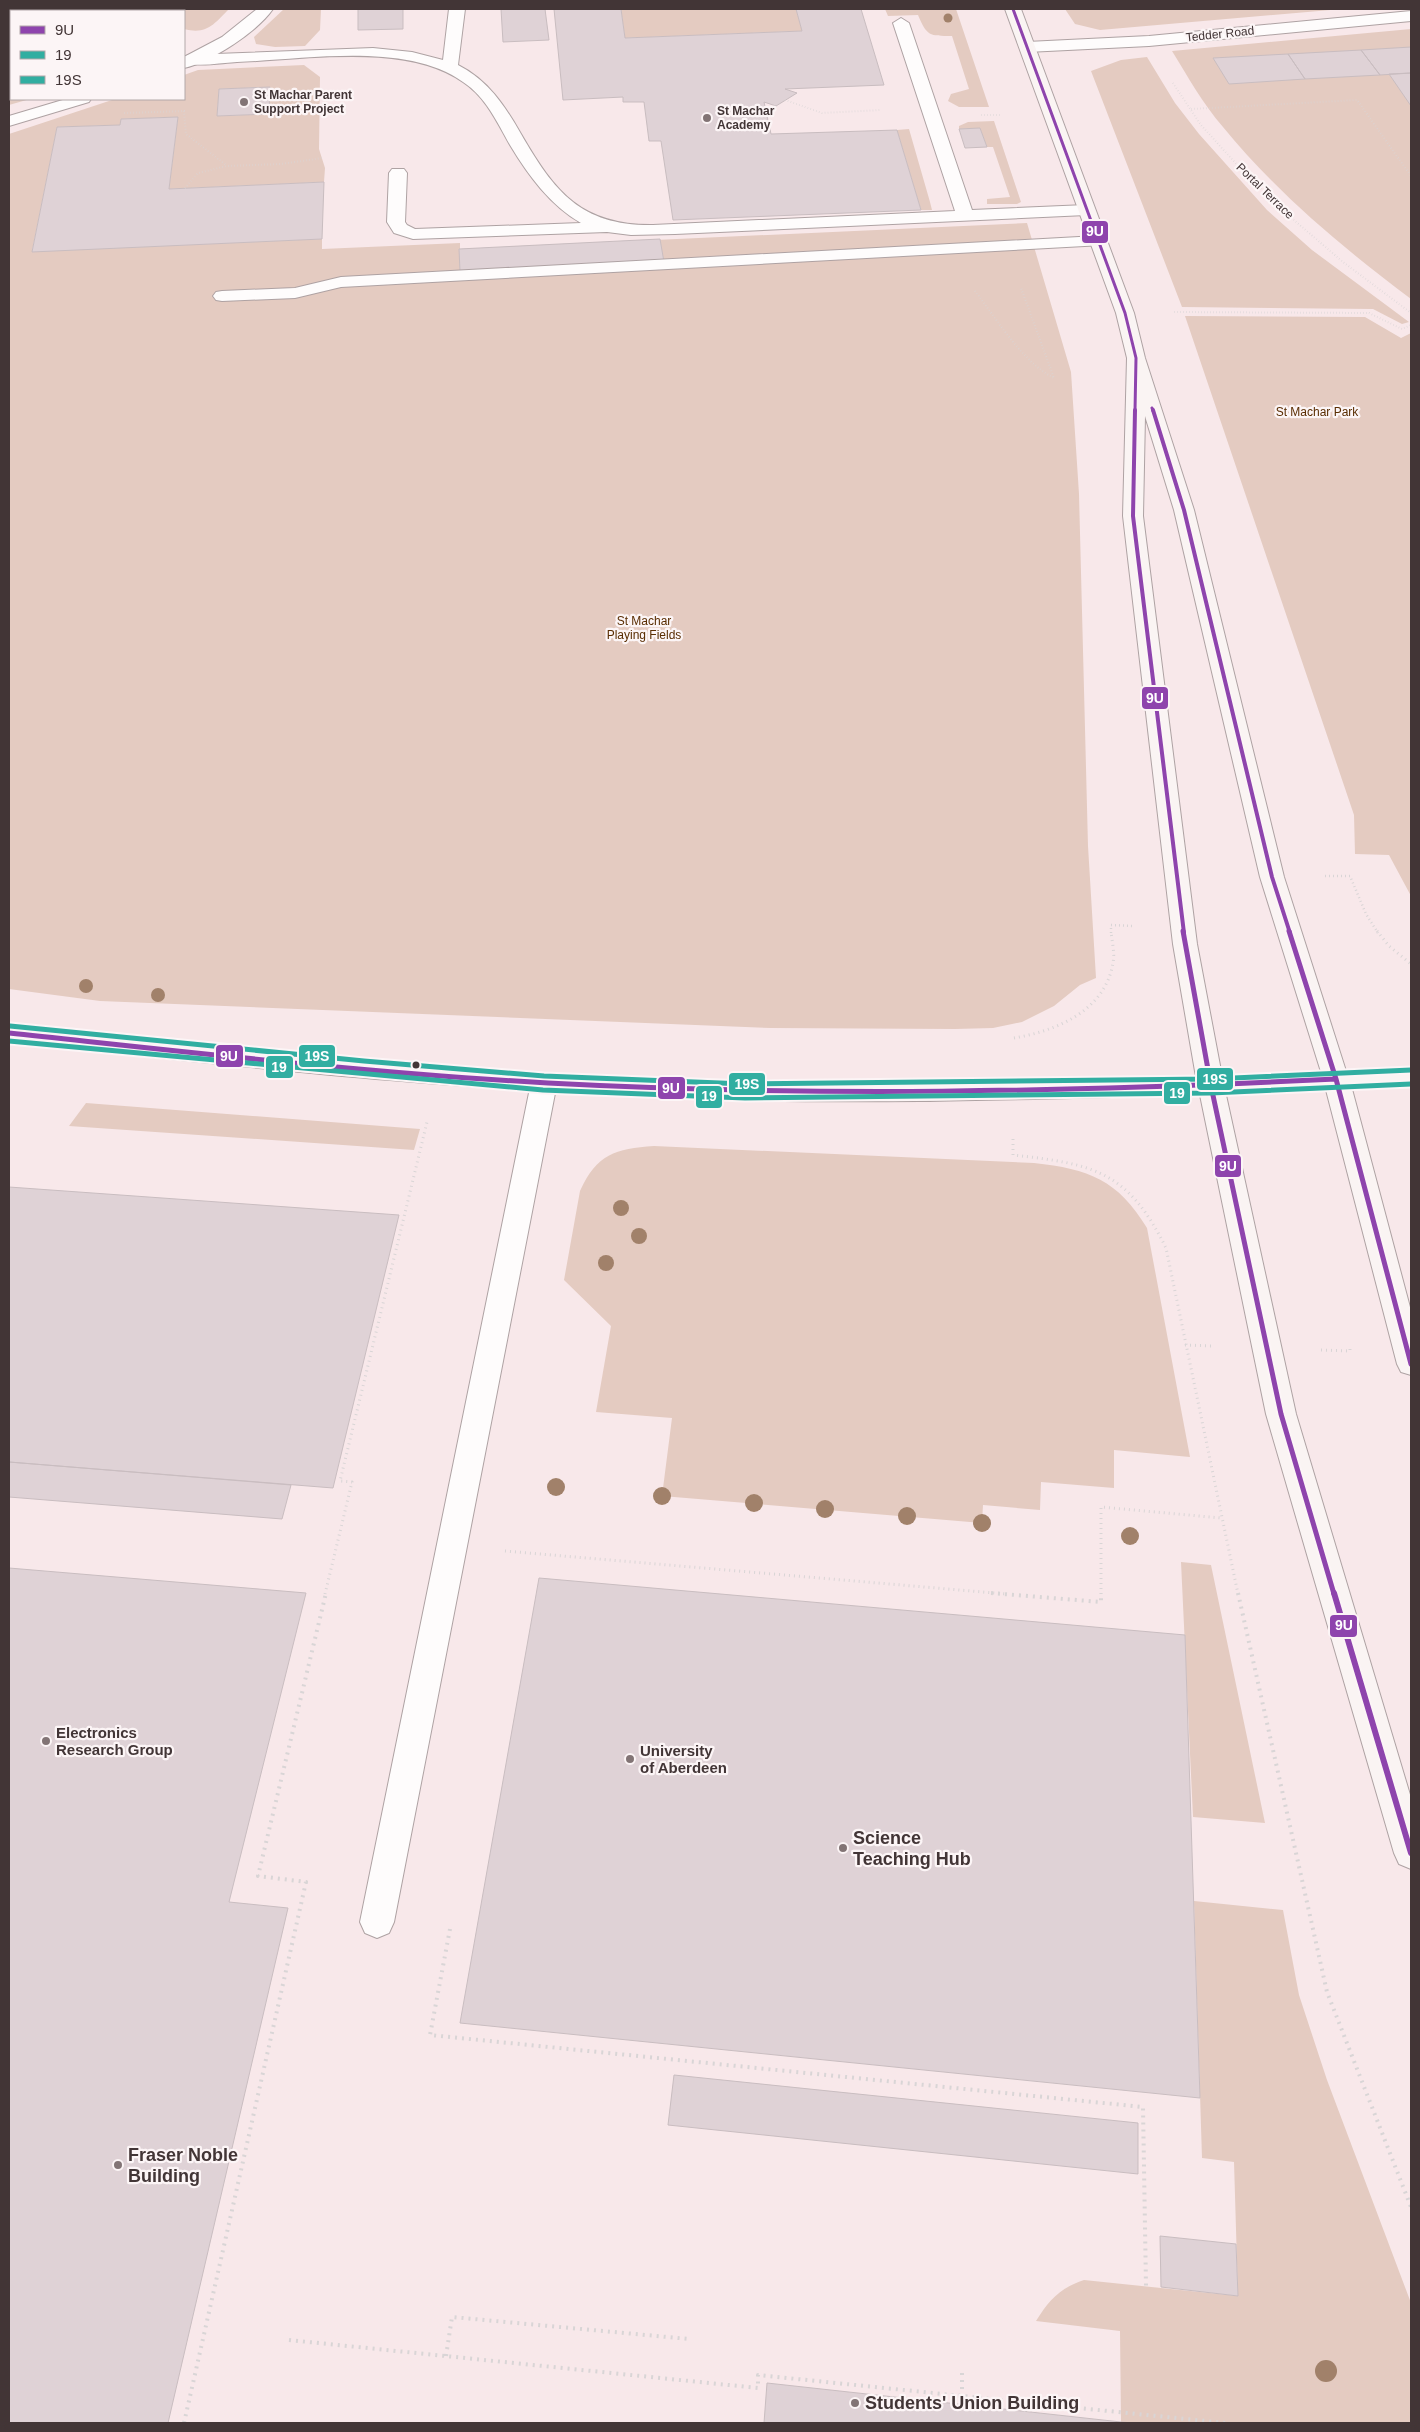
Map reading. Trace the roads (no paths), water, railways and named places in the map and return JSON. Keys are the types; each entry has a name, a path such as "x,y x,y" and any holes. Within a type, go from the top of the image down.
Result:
{"main road":[{"path":"1013,9 1097,241 1125,312 1136,358 1184,510 1272,876 1336,1079 1411,1364"},
{"path":"1136,358 1133,516 1185,944 1211,1086 1282,1414 1411,1853"},
{"path":"9,1033 363,1068 544,1083 784,1091 1211,1086 1411,1077"}],"street":[{"path":"186,61 224,43 253,21 265,9"},
{"path":"450,67 457,9"},
{"name":"Tedder Road","path":"1028,47 1149,41 1411,16"},
{"path":"901,23 965,215"},
{"path":"186,61 378,53 420,58 450,67 480,86 495,102 529,165 561,200 588,220 611,227"},
{"path":"9,121 79,100"},
{"path":"398,173 396,222 400,229 412,234 611,227 637,230 675,229 1086,210"},
{"path":"222,296 295,293 341,282 1097,241"},
{"path":"377,1922 544,1083"}],"place":[{"name":"St Machar Parent Support Project","path":"244,102"},
{"name":"St Machar Academy","path":"707,118"},
{"name":"Electronics Research Group","path":"46,1741"},
{"name":"University of Aberdeen","path":"630,1759"},
{"name":"Science Teaching Hub","path":"843,1848"},
{"name":"Fraser Noble Building","path":"118,2165"},
{"name":"Students' Union Building","path":"855,2403"}],"park label":[{"name":"St Machar Park","path":"1317,412"},
{"name":"St Machar Playing Fields","path":"644,628"}]}
